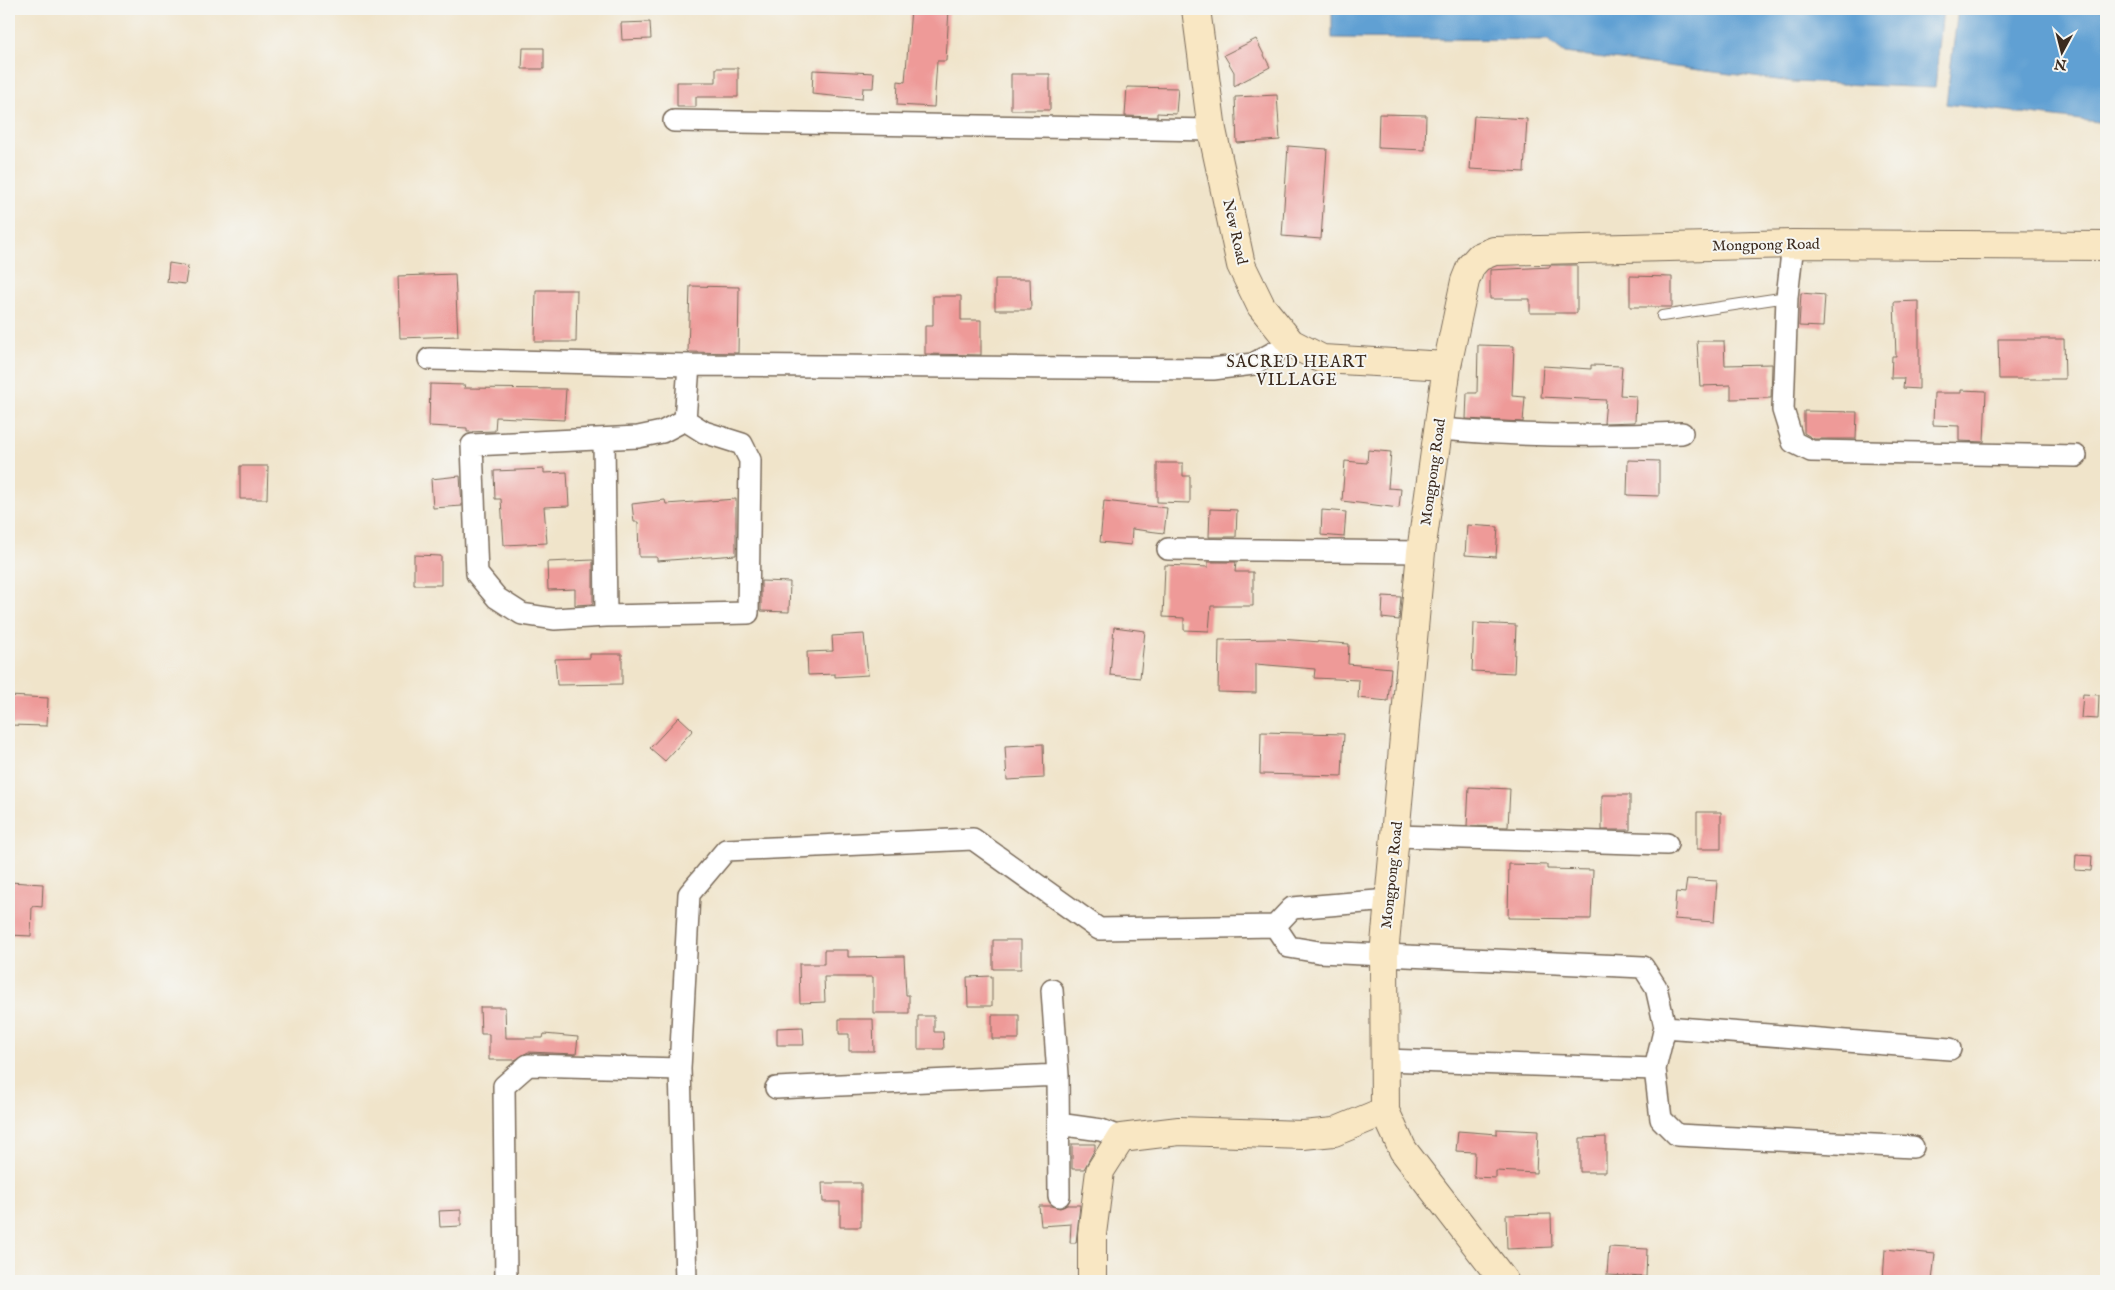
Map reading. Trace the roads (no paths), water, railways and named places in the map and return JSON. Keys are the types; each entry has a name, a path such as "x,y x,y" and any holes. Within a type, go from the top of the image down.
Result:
{"main road":[{"name":"New Road","path":"1196,9 1212,130 1241,265 1262,306 1291,343 1322,358 1447,366"},
{"name":"Mongpong Road","path":"1504,1281 1403,1150 1385,1111 1384,955 1421,552 1447,366 1465,280 1471,266 1479,257 1494,251 1793,244 2106,246"},
{"path":"1092,1281 1092,1234 1100,1172 1121,1138 1179,1132 1303,1135 1334,1132 1385,1111"}],"street":[{"path":"674,121 1212,130"},
{"path":"1793,244 1787,297 1782,410 1793,442 1811,451 2076,456"},
{"path":"429,359 689,365 1213,370 1253,364 1291,343"},
{"path":"685,420 689,365"},
{"path":"685,420 704,432 742,444 750,460 748,613 554,619 522,614 497,598 477,574 472,445 638,437 662,432 685,420"},
{"path":"1439,429 1498,434 1602,437 1682,433"},
{"path":"604,440 606,616"},
{"path":"1168,549 1421,552"},
{"path":"1396,836 1668,844"},
{"path":"686,1281 680,1069 689,894 726,850 973,839 1099,929 1275,926 1292,908 1389,900"},
{"path":"1275,926 1289,947 1319,952 1643,967 1656,987 1665,1027 1655,1069 1661,1119 1677,1134 1913,1147"},
{"path":"1052,990 1058,1075 1059,1196"},
{"path":"1665,1027 1950,1050"},
{"path":"1385,1060 1655,1069"},
{"path":"506,1281 504,1086 528,1065 680,1069"},
{"path":"776,1088 1058,1075"},
{"path":"1058,1124 1101,1130 1121,1138"}],"lane":[{"path":"1662,316 1787,297"}],"water":[{"path":"1332,9 1943,9 1935,88 1793,82 1565,53 1548,40 1332,38"},
{"path":"1958,9 2106,9 2106,123 1946,104"}],"district":[{"name":"SACRED HEART VILLAGE","path":"1297,372"}]}
